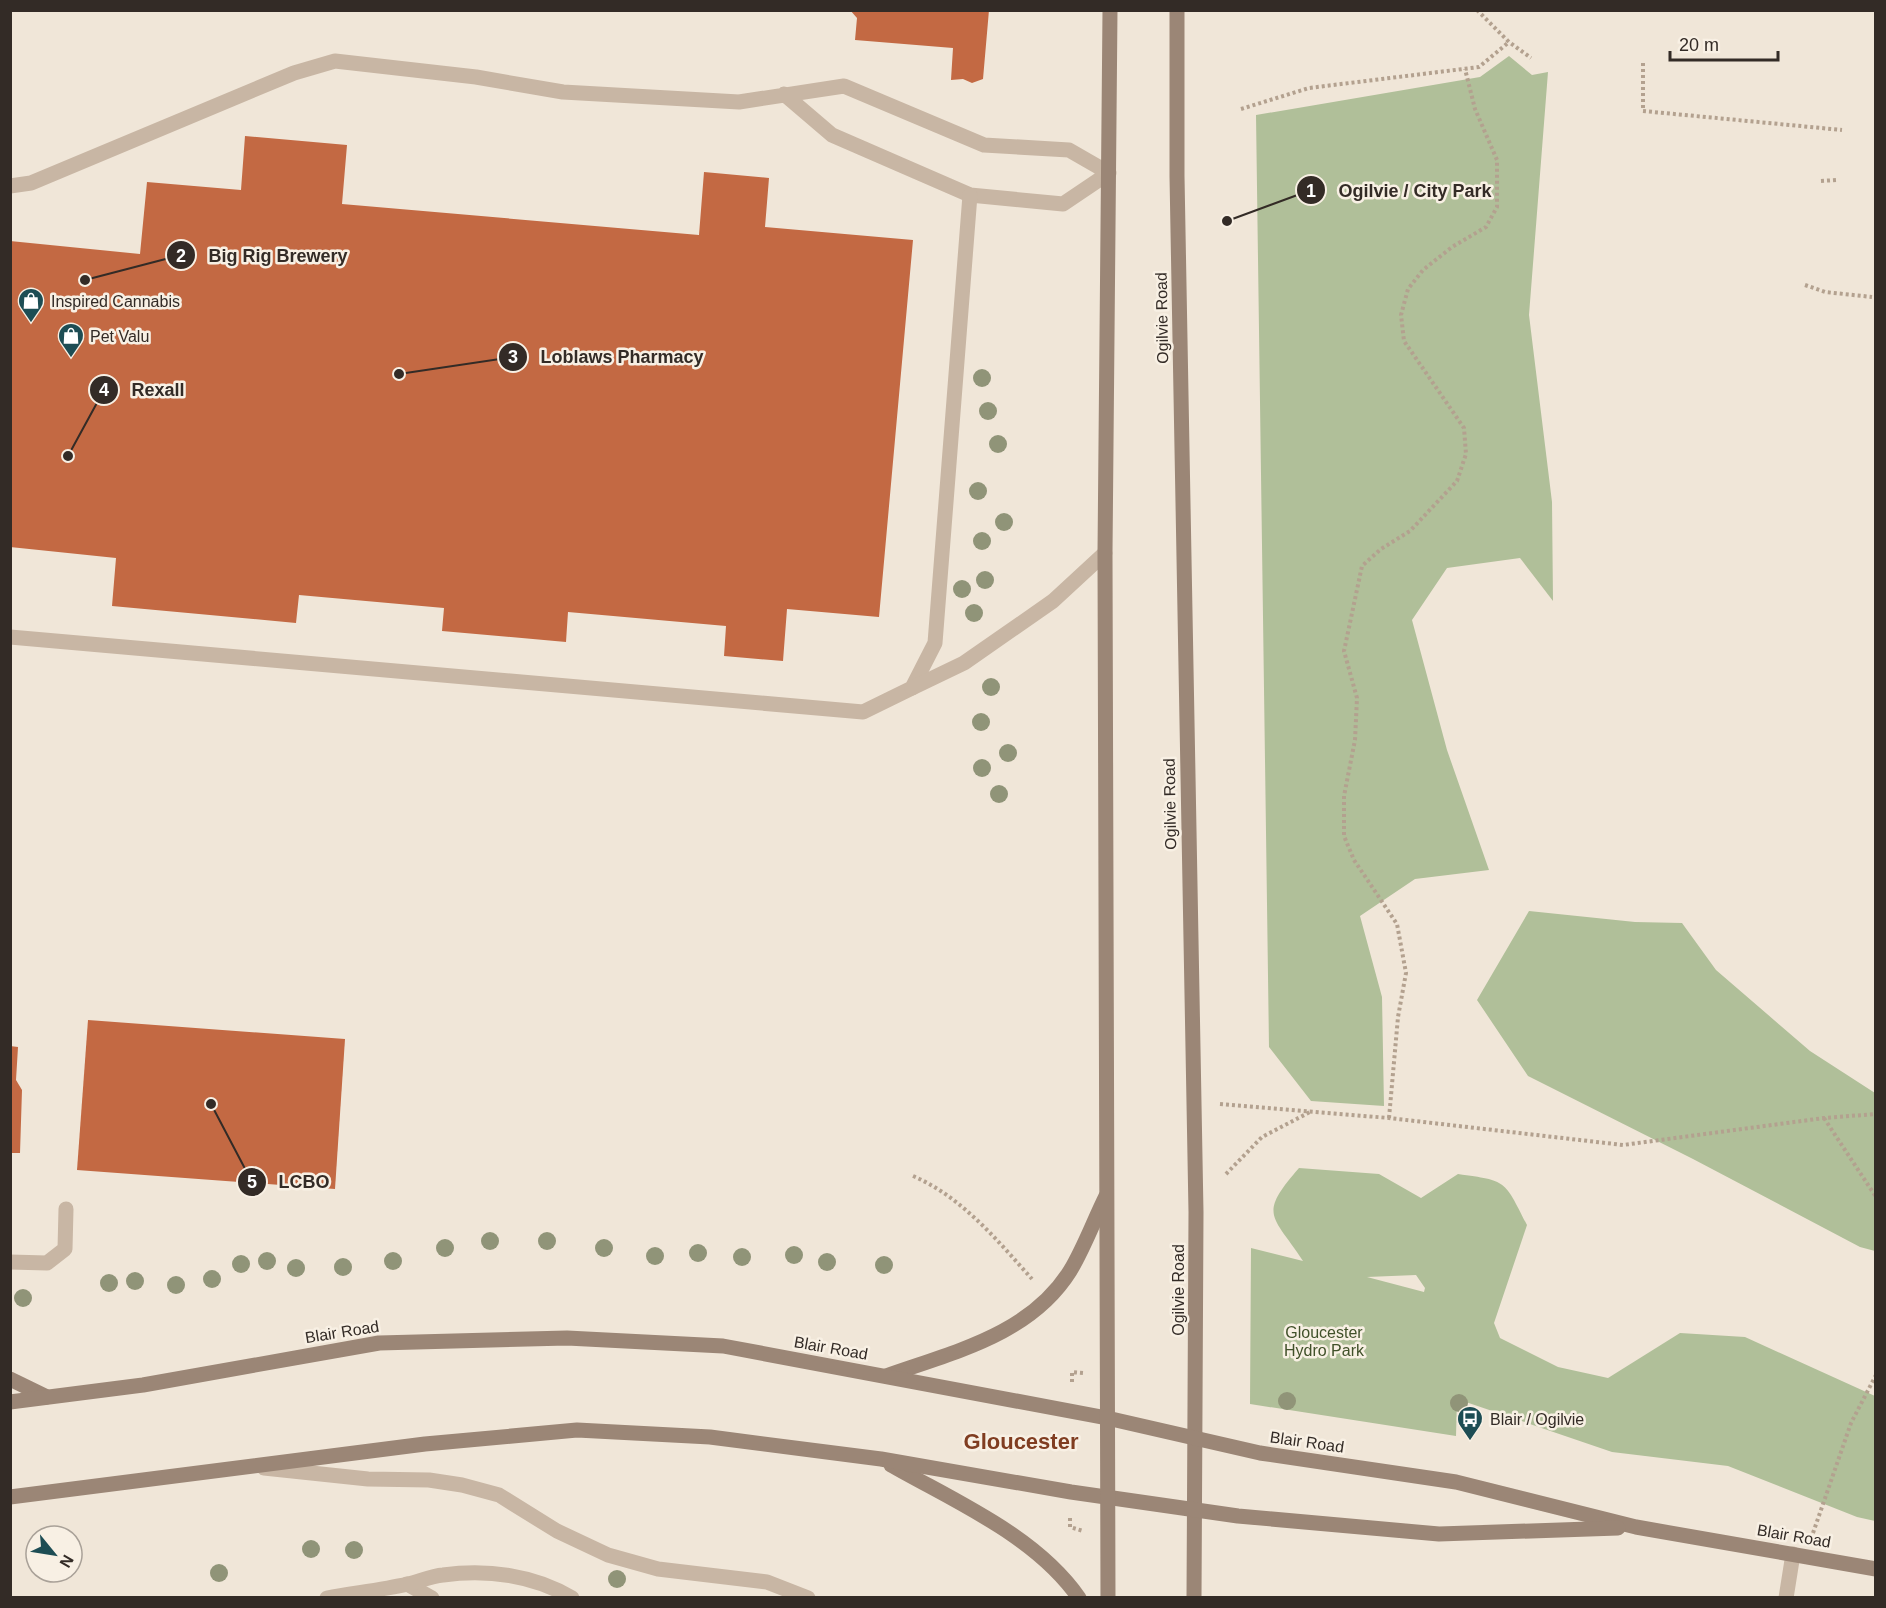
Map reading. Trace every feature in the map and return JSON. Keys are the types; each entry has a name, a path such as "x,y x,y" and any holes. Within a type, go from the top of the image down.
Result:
{"main road":[{"path":"1108,1598 1105,553 1110,10"},
{"name":"Ogilvie Road","path":"1177,10 1177,176 1194,1100 1196,1438 1194,1598"},
{"path":"886,1376 1004,1332 1033,1313 1070,1271 1107,1193"},
{"name":"Blair Road","path":"10,1402 143,1385 379,1343 567,1338 723,1346 1107,1418 1260,1453 1456,1482 1636,1527 1875,1569"},
{"path":"10,1380 47,1397"},
{"name":"Blair Road","path":"10,1497 425,1444 577,1430 710,1437 881,1459 1194,1509 1439,1534 1636,1527"},
{"path":"881,1459 983,1517 1036,1552 1066,1578 1080,1598"}],"street":[{"path":"10,186 31,183 294,73 334,61 476,77 563,92 739,102 784,94 844,86 984,145 1069,150 1109,173 1063,204 970,195 832,135 784,94"},
{"path":"912,688 935,643 970,195"},
{"path":"10,637 863,712 964,663 1053,601 1105,553"},
{"path":"10,1262 47,1263 64,1249 66,1209"},
{"path":"246,1466 368,1479 429,1480 462,1485 499,1495 557,1531 608,1555 658,1569 766,1582 808,1598"},
{"path":"1786,1598 1799,1555"},
{"path":"327,1598 407,1584 442,1575 476,1573 513,1576 543,1583 572,1598"},
{"path":"407,1584 432,1598"}],"path":[{"path":"1477,10 1509,42 1531,58"},
{"path":"1241,109 1309,88 1479,68 1509,42"},
{"path":"1643,63 1643,111 1842,130"},
{"path":"1389,1118 1398,1017 1406,973 1397,924 1354,860 1344,836 1344,796 1355,740 1357,698 1344,651 1362,566 1381,549 1410,531 1457,482 1466,454 1464,428 1404,341 1401,315 1408,289 1423,270 1452,247 1486,227 1497,207 1497,160 1475,109 1465,69"},
{"path":"1821,181 1836,180"},
{"path":"1805,285 1825,292 1872,297"},
{"path":"1194,1100 1389,1118 1623,1144 1824,1118 1875,1114"},
{"path":"1226,1174 1262,1137 1311,1112"},
{"path":"1824,1118 1875,1197"},
{"path":"913,1176 938,1186 981,1223 1035,1281"},
{"path":"1799,1555 1851,1423 1875,1375"}],"green space":[{"path":"1509,56 1532,75 1548,72 1529,315 1552,502 1553,601 1520,558 1447,568 1412,620 1447,750 1489,870 1415,879 1360,916 1382,997 1384,1106 1311,1101 1269,1047 1256,115 1480,77"},
{"path":"1529,911 1635,922 1682,923 1716,970 1810,1051 1875,1093 1875,1251 1860,1247 1528,1076 1477,1000"},
{"name":"Gloucester Hydro Park","path":"1299,1168 1379,1174 1421,1198 1458,1174 1496,1181 1503,1185 1514,1199 1527,1225 1494,1323 1500,1338 1558,1367 1608,1378 1680,1333 1745,1337 1875,1396 1875,1521 1857,1517 1728,1466 1612,1452 1457,1399 1456,1436 1250,1404 1251,1248 1303,1261 1277,1224 1274,1215 1274,1206 1286,1184","holes":["1416,1275 1425,1288 1424,1292 1367,1277"]}],"building":[{"path":"850,10 989,10 983,79 972,83 963,79 951,80 953,48 855,40 857,18"},
{"path":"245,136 347,145 342,204 699,235 704,172 769,178 765,227 913,240 879,617 787,609 783,661 724,656 726,626 568,612 566,642 442,631 444,608 299,595 296,623 112,606 116,558 10,547 10,241 140,254 147,182 241,190"},
{"path":"88,1020 345,1039 335,1189 77,1170"},
{"path":"10,1046 18,1047 16,1080 22,1090 20,1153 10,1153"}],"place":[{"name":"Ogilvie / City Park","path":"1227,221"},
{"name":"Big Rig Brewery","path":"85,280"},
{"name":"Inspired Cannabis","path":"31,324"},
{"name":"Pet Valu","path":"71,359"},
{"name":"Loblaws Pharmacy","path":"399,374"},
{"name":"Rexall","path":"68,456"},
{"name":"LCBO","path":"211,1104"},
{"name":"Blair / Ogilvie","path":"1470,1442"}],"district":[{"name":"Gloucester","path":"1021,1441"}]}
